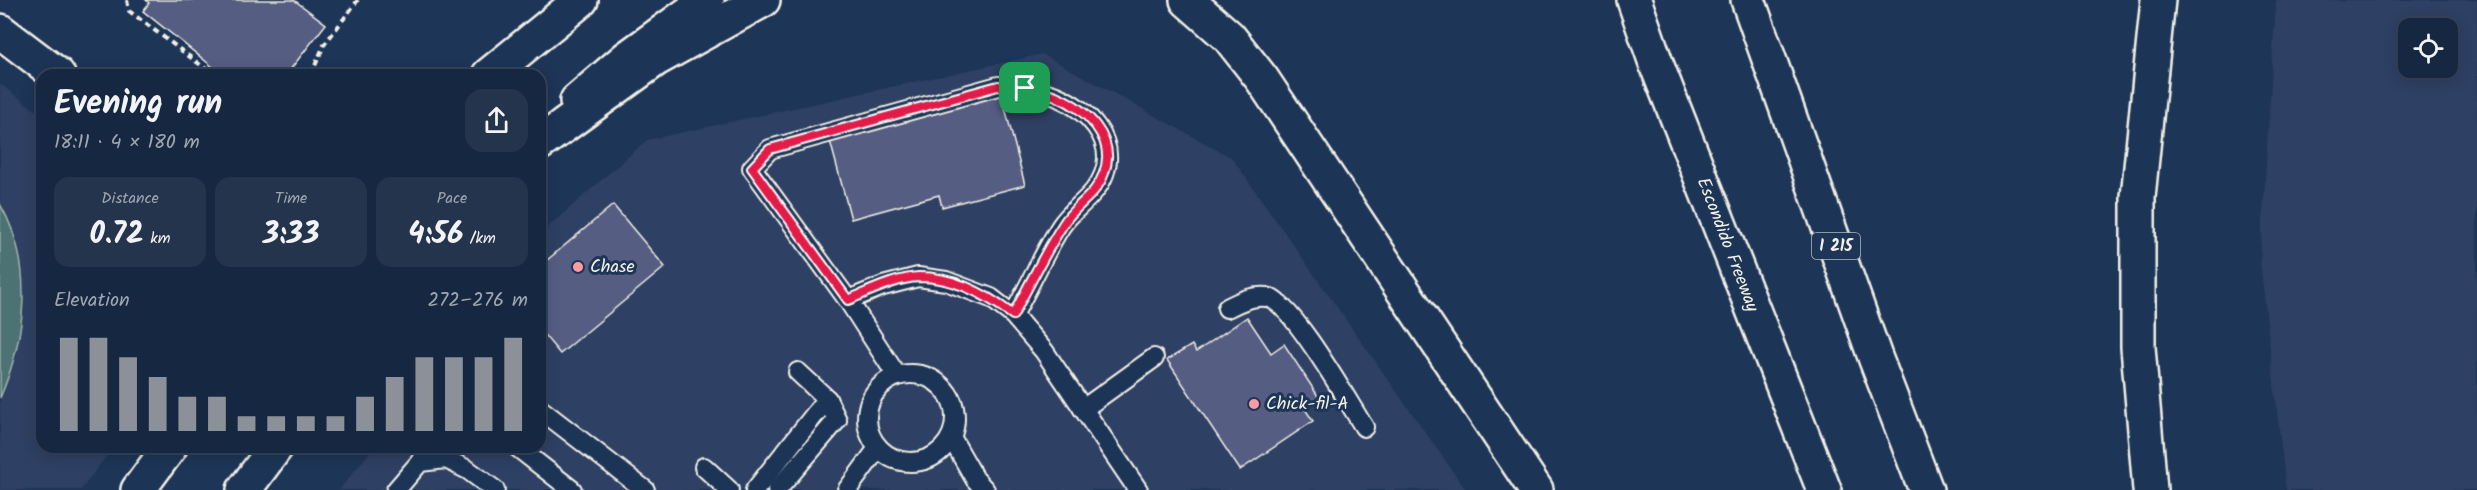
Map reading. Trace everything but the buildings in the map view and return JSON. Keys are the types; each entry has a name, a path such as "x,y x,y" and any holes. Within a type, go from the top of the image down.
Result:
{"main road":[{"path":"546,129 627,57 707,0"},
{"path":"546,138 656,59 763,0"},
{"path":"1187,0 1229,37 1262,79 1536,490"},
{"path":"1622,0 1657,66"},
{"name":"Escondido Freeway","path":"1634,0 1657,66 1824,490"},
{"name":"I 215","path":"1748,0 1871,346 1926,490"},
{"path":"2150,490 2138,347 2138,197 2158,0"},
{"path":"496,69 565,5"},
{"path":"0,30 50,69"},
{"path":"138,490 166,453"},
{"path":"244,490 272,453"}],"lane":[{"path":"897,376 848,300 752,168 770,149 998,86 1025,88 1056,96 1081,110 1099,129 1108,153 1104,174 1087,200 1068,216 1013,315"},
{"path":"848,300 883,286 918,277 946,281 991,298 1013,315 1044,351 1138,490"},
{"path":"1227,308 1245,299 1268,297 1289,312 1364,427"},
{"path":"1083,408 1154,358"},
{"path":"777,490 837,420 827,399 798,372"},
{"path":"911,374 926,376 939,383 949,394 954,408 955,423 951,437 943,449 918,462 903,462 889,457 878,448 870,436 867,422 868,407 874,394 884,383 897,376 911,374"},
{"path":"755,490 827,399"},
{"path":"546,414 645,490"},
{"path":"951,437 975,479 985,490"},
{"path":"847,490 878,448"},
{"path":"525,453 572,490"},
{"path":"396,490 420,462 446,459 468,470 495,490"},
{"path":"704,467 729,490"}],"path":[{"path":"127,0 129,11 206,69"},
{"path":"314,69 324,45 358,0"}],"shaded area":[{"path":"2276,0 2477,0 2477,490 2286,490 2260,261"},
{"path":"1042,54 1232,158 1466,490 339,490 369,453 546,453 546,229 647,140"},
{"path":"0,84 36,111 36,453 109,453 81,490 0,490"}],"green space":[{"path":"0,204 11,227 18,251 23,301 16,350 0,398"}],"place":[{"name":"Chase","path":"578,267"},
{"name":"Chick-fil-A","path":"1254,404"}],"route":[{"path":"998,86 1025,88 1056,96 1081,110 1099,129 1108,153 1104,174 1087,200 1068,216 1013,315 991,298 970,289 946,281 918,277 883,286 848,300 752,168 770,149 998,86"}]}
